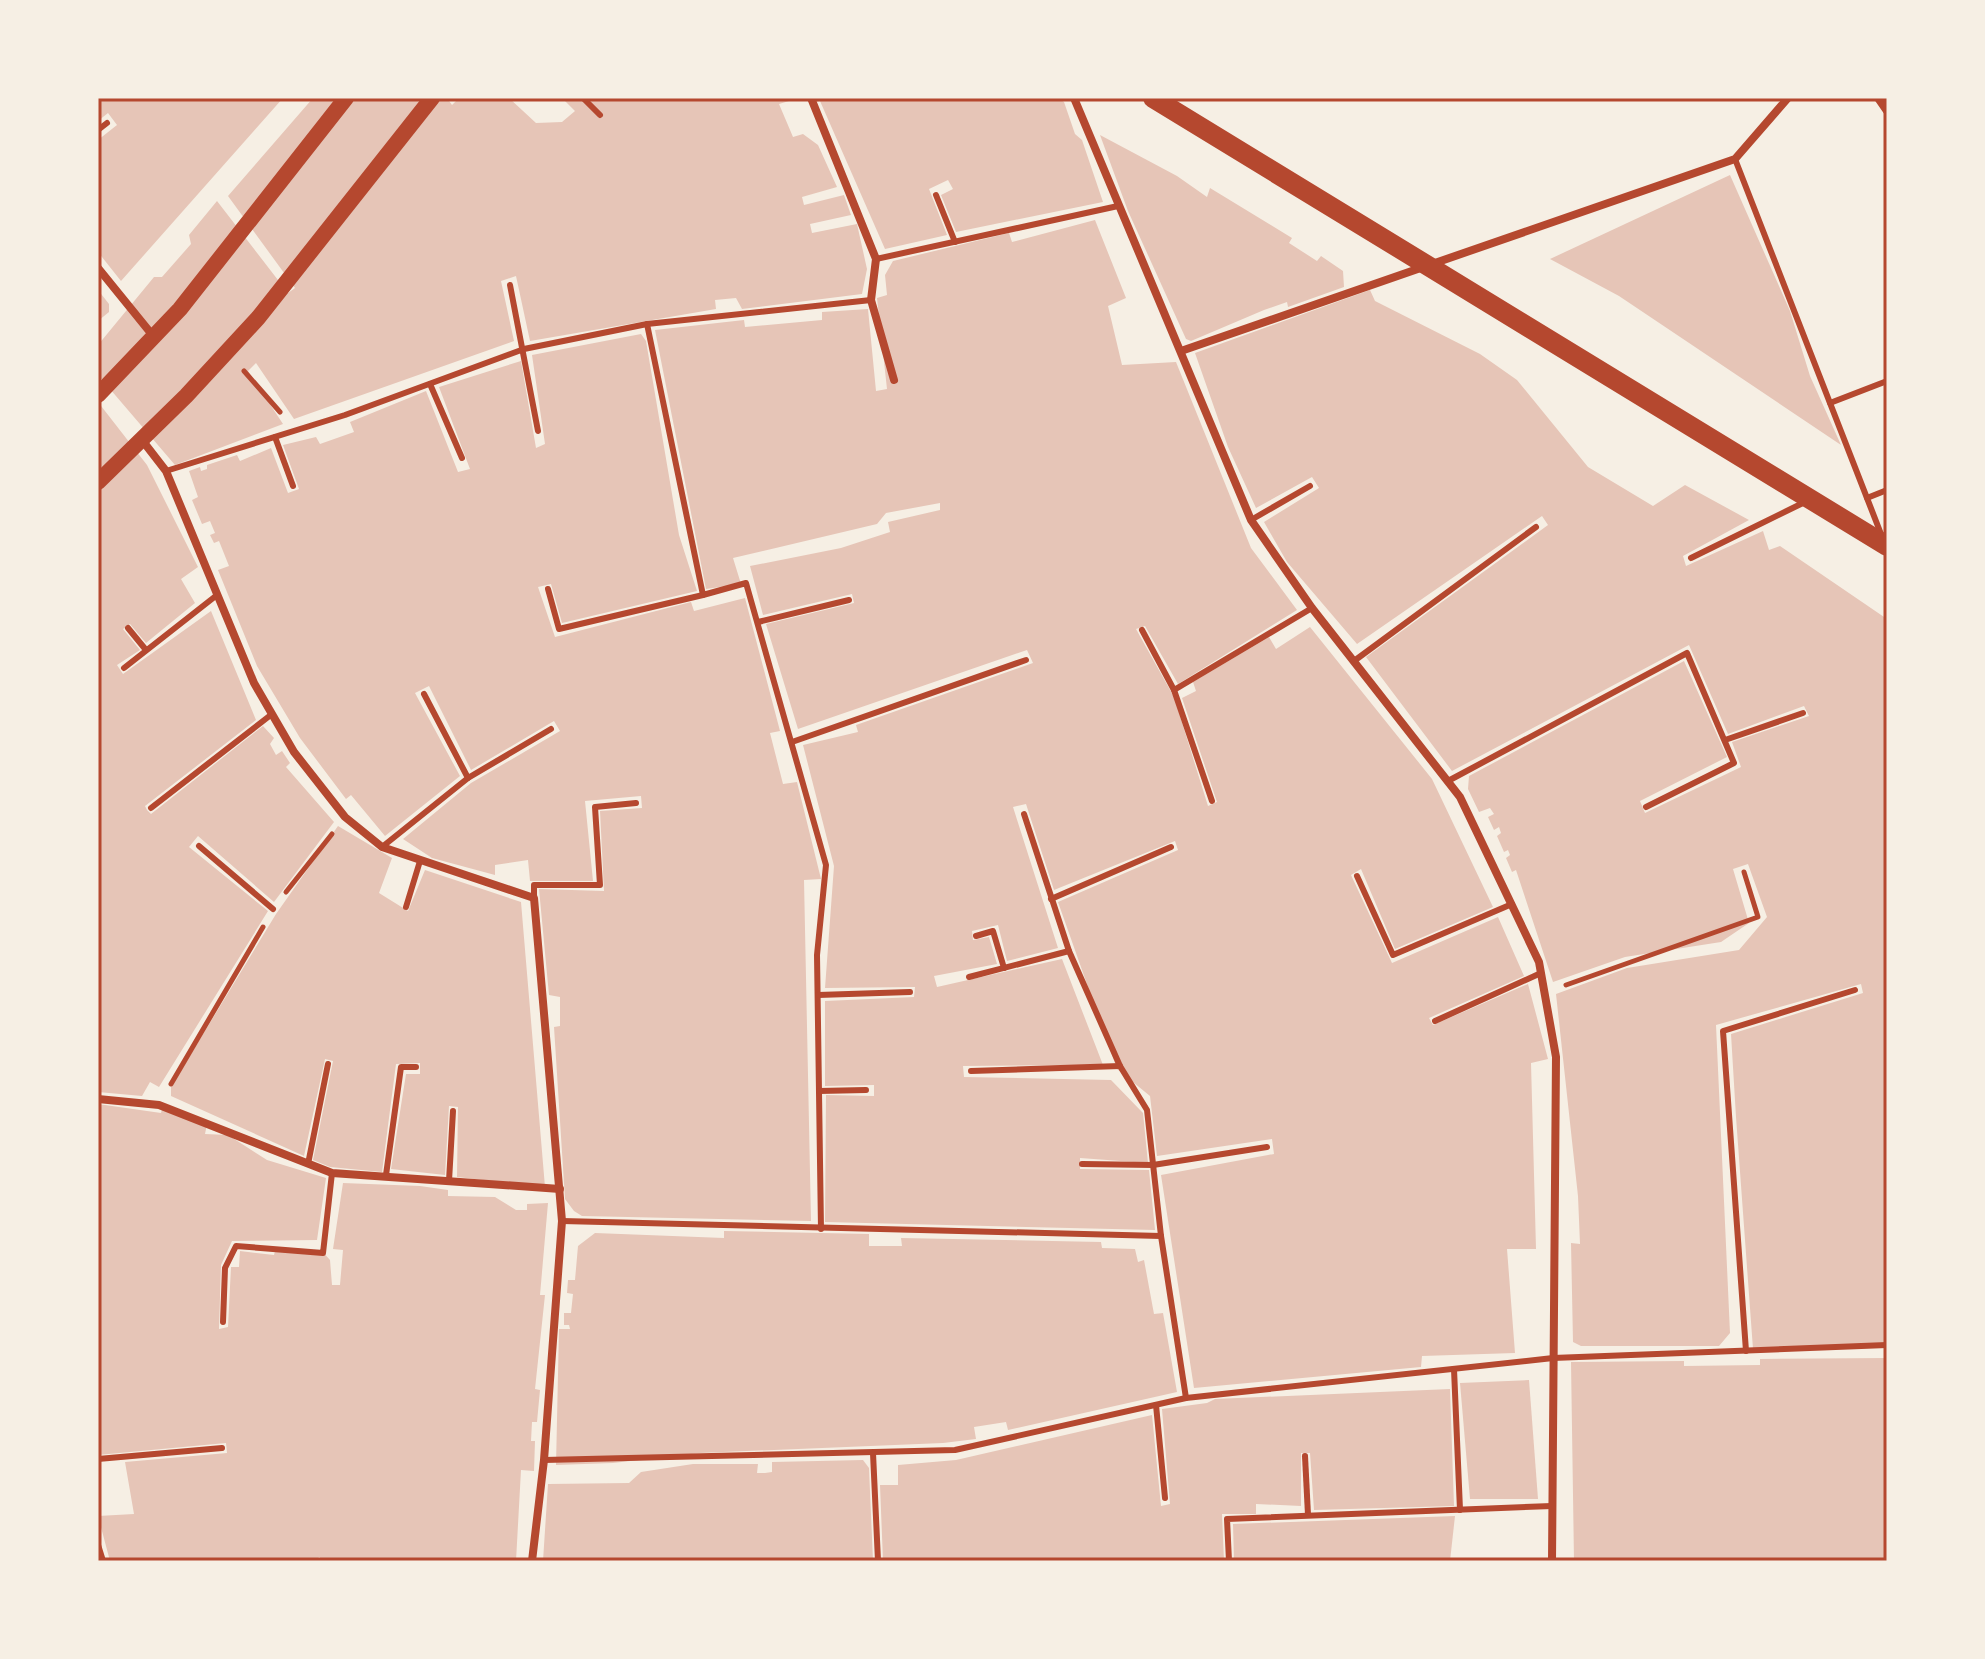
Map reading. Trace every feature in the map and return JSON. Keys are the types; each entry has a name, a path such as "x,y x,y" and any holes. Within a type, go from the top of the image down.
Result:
{"main road":[{"path":"98,395 154,337 346,98"},
{"path":"98,482 258,318 432,98"},
{"path":"1153,98 1426,263 1808,501 1886,545"}],"street":[{"path":"811,98 876,259 871,300 894,380"},
{"path":"1074,98 1251,520 1312,608 1460,797 1512,904 1541,973 1556,1057 1552,1561"},
{"path":"1181,351 1426,263 1735,159 1788,98"},
{"path":"1878,98 1887,111"},
{"path":"98,268 154,337"},
{"path":"142,440 166,471 254,683 294,752 345,817 382,847 534,898 562,1221 544,1460 532,1561"},
{"path":"98,1099 159,1105 332,1173 560,1189"}],"lane":[{"path":"583,98 600,115"},
{"path":"98,130 107,123"},
{"path":"1735,159 1886,545"},
{"path":"936,195 955,242"},
{"path":"876,259 1118,206"},
{"path":"510,285 538,431"},
{"path":"166,471 275,437 524,349 647,324 871,300"},
{"path":"647,324 703,595"},
{"path":"1830,403 1887,381"},
{"path":"430,384 462,458"},
{"path":"275,437 293,486"},
{"path":"1251,520 1310,486"},
{"path":"1867,498 1887,490"},
{"path":"1691,558 1808,501"},
{"path":"1354,661 1536,527"},
{"path":"548,589 559,629 746,583 826,865 817,955 821,1229"},
{"path":"124,668 217,595"},
{"path":"758,622 849,600"},
{"path":"1174,690 1312,608"},
{"path":"128,628 146,650"},
{"path":"1142,630 1174,690 1212,801"},
{"path":"1448,781 1687,653 1734,763 1646,807"},
{"path":"792,742 1026,660"},
{"path":"424,694 468,778"},
{"path":"1725,740 1803,713"},
{"path":"151,808 272,714"},
{"path":"382,847 468,778 551,729"},
{"path":"534,898 534,885 600,885 595,807 636,803"},
{"path":"1024,814 1069,951 1120,1066 1147,1110 1161,1236 1186,1398"},
{"path":"199,846 273,909"},
{"path":"1051,899 1171,847"},
{"path":"406,907 420,861"},
{"path":"1357,876 1393,955 1512,904"},
{"path":"976,936 993,931 1004,968"},
{"path":"969,977 1069,951"},
{"path":"1435,1021 1541,973"},
{"path":"1746,1351 1723,1031 1855,990"},
{"path":"818,995 910,992"},
{"path":"308,1164 328,1064"},
{"path":"971,1071 1120,1066"},
{"path":"386,1175 401,1067 416,1067"},
{"path":"819,1091 866,1090"},
{"path":"449,1181 453,1111"},
{"path":"1082,1164 1153,1165 1267,1147"},
{"path":"223,1322 225,1268 236,1246 323,1253 332,1173"},
{"path":"562,1221 1161,1236"},
{"path":"544,1460 955,1450 1186,1398 1553,1358 1887,1345"},
{"path":"1454,1369 1460,1510"},
{"path":"1156,1405 1165,1498"},
{"path":"98,1459 222,1448"},
{"path":"873,1453 878,1561"},
{"path":"1305,1456 1308,1515"},
{"path":"1229,1561 1227,1519 1552,1506"},
{"path":"98,1545 103,1561"}],"path":[{"path":"159,1105 273,909 345,817"},
{"path":"1545,993 1758,917 1744,872"}],"building":[{"path":"98,98 283,98 121,281 98,252 98,140 117,125 108,113 98,121"},
{"path":"313,98 447,98 452,105 459,98 509,98 536,123 562,122 575,111 562,98 787,98 789,101 779,104 793,137 803,134 818,145 837,187 802,197 804,205 844,195 851,215 810,224 812,233 857,224 867,269 862,294 742,309 736,298 715,300 716,309 530,341 516,276 501,281 514,341 294,419 256,363 248,371 283,424 175,465 98,375 98,345 154,277 162,277 191,244 189,235 217,201 288,293 295,288 228,196"},
{"path":"812,98 1058,98 1064,102 1075,134 1082,140 1103,202 956,232 941,195 953,189 948,180 929,189 947,235 885,249 820,101 814,103"},
{"path":"1100,135 1177,176 1207,197 1210,188 1292,238 1289,243 1317,261 1321,256 1343,271 1344,287 1288,307 1287,302 1191,341 1186,339 1128,211"},
{"path":"1730,175 1790,311 1810,376 1841,445 1619,296 1550,259"},
{"path":"1095,220 1126,298 1108,306 1122,365 1176,362 1251,548 1297,610 1178,684 1145,626 1136,629 1174,697 1208,806 1217,802 1182,698 1196,691 1193,682 1269,637 1276,649 1310,627 1432,779 1493,907 1395,949 1361,869 1351,875 1392,963 1498,917 1524,976 1429,1018 1433,1025 1528,984 1548,1059 1531,1063 1536,1249 1507,1249 1515,1353 1422,1356 1421,1367 1194,1388 1161,1175 1274,1154 1272,1139 1157,1156 1150,1096 1117,1069 1058,902 1178,850 1175,841 1054,890 1026,804 1013,807 1058,948 1007,961 998,925 972,931 973,940 989,937 997,964 934,976 937,987 1062,959 1103,1065 963,1066 964,1077 1111,1080 1143,1113 1148,1163 1080,1158 1080,1169 1149,1170 1155,1230 825,1222 826,1095 874,1096 874,1085 825,1086 825,1001 914,997 915,987 825,988 834,866 803,745 858,732 856,725 1033,663 1027,650 798,729 766,624 854,603 852,594 763,615 750,566 841,548 890,532 888,522 940,510 940,503 886,513 877,524 733,558 741,584 706,589 655,330 744,320 745,327 822,320 822,312 868,309 876,391 887,389 877,298 887,295 885,275 893,261 1009,233 1012,242"},
{"path":"98,290 109,304 109,312 98,321"},
{"path":"1370,290 1375,301 1480,354 1517,380 1588,467 1653,506 1685,485 1749,520 1683,556 1686,566 1763,531 1769,550 1780,546 1887,619 1887,1346 1753,1349 1736,1117 1731,1034 1863,993 1861,984 1716,1025 1730,1333 1719,1346 1581,1346 1573,1342 1571,1243 1580,1244 1578,1196 1556,994 1627,968 1739,950 1767,917 1748,864 1733,869 1749,923 1721,942 1625,957 1553,982 1516,870 1512,872 1506,858 1510,855 1508,850 1504,852 1497,836 1501,833 1499,827 1494,830 1488,817 1494,814 1490,808 1479,812 1468,789 1469,776 1684,661 1727,757 1640,801 1645,813 1741,767 1732,742 1809,716 1804,706 1728,734 1689,645 1452,771 1366,657 1548,525 1542,516 1357,644 1287,562 1264,522 1319,488 1312,477 1256,508 1228,447 1195,353"},
{"path":"641,334 646,341 679,535 697,591 562,623 551,584 538,587 555,637 691,602 694,611 745,598 780,731 770,733 783,784 797,782 821,879 804,880 811,1221 582,1216 574,1211 565,1199 554,1027 560,1026 560,997 549,995 539,889 604,891 600,811 642,808 641,796 585,801 593,881 530,881 528,860 495,865 495,875 432,858 403,839 471,783 560,731 554,721 471,770 429,686 415,693 460,776 385,836 351,795 346,799 300,738 257,666 218,570 229,566 219,541 214,543 210,535 215,533 210,521 202,524 192,500 198,497 189,471 200,467 201,471 207,469 207,465 237,455 240,461 271,448 288,493 299,489 283,445 316,437 320,444 354,432 350,422 426,391 458,472 470,469 439,387 521,361 536,448 545,444 532,355"},
{"path":"98,402 147,465 198,567 181,579 195,603 146,643 130,624 123,629 140,650 117,665 123,674 211,611 256,720 145,806 147,810 151,814 263,726 274,738 270,744 276,755 282,751 290,763 286,767 334,822 274,902 198,836 189,847 268,911 159,1087 150,1082 142,1096 98,1092"},
{"path":"338,826 392,858 379,893 408,911 425,870 521,902 545,1187 457,1177 458,1107 449,1106 445,1175 391,1169 406,1074 420,1074 420,1063 396,1064 382,1172 330,1167 313,1160 333,1061 325,1059 304,1156 171,1096 171,1087 276,914"},
{"path":"98,1104 161,1113 163,1106 207,1124 205,1134 228,1135 267,1160 326,1178 317,1240 232,1241 221,1265 219,1329 228,1327 231,1267 239,1267 240,1251 274,1255 275,1251 321,1250 330,1260 332,1285 340,1285 343,1250 333,1249 343,1183 420,1186 448,1190 448,1196 495,1197 516,1210 527,1210 527,1204 548,1203 540,1295 545,1295 535,1389 540,1390 537,1422 532,1422 531,1441 535,1441 534,1471 521,1470 516,1561 320,1561 320,1557 311,1561 110,1561 98,1516 134,1514 125,1462 227,1453 226,1443 98,1455"},
{"path":"724,1231 869,1234 869,1246 902,1246 901,1238 1101,1242 1102,1248 1135,1249 1138,1262 1144,1260 1154,1314 1163,1313 1177,1392 1008,1430 1006,1422 974,1427 976,1439 943,1443 700,1453 613,1463 556,1465 559,1329 570,1329 569,1325 564,1325 564,1313 571,1313 573,1294 567,1293 568,1280 575,1280 578,1246 595,1233 724,1238"},
{"path":"1887,1358 1887,1561 1574,1561 1571,1362 1684,1361 1684,1366 1760,1365 1760,1359"},
{"path":"1529,1380 1538,1499 1470,1499 1460,1383"},
{"path":"1450,1389 1454,1506 1314,1510 1310,1453 1301,1453 1301,1506 1256,1504 1256,1514 1222,1514 1224,1561 883,1561 880,1485 898,1485 898,1465 956,1460 1152,1415 1161,1506 1170,1504 1162,1409 1207,1403 1215,1399"},
{"path":"863,1460 869,1468 873,1561 543,1561 548,1484 629,1483 641,1472 693,1464 758,1464 757,1473 765,1473 772,1472 772,1462"},
{"path":"1455,1516 1450,1561 1234,1561 1233,1524"}]}
